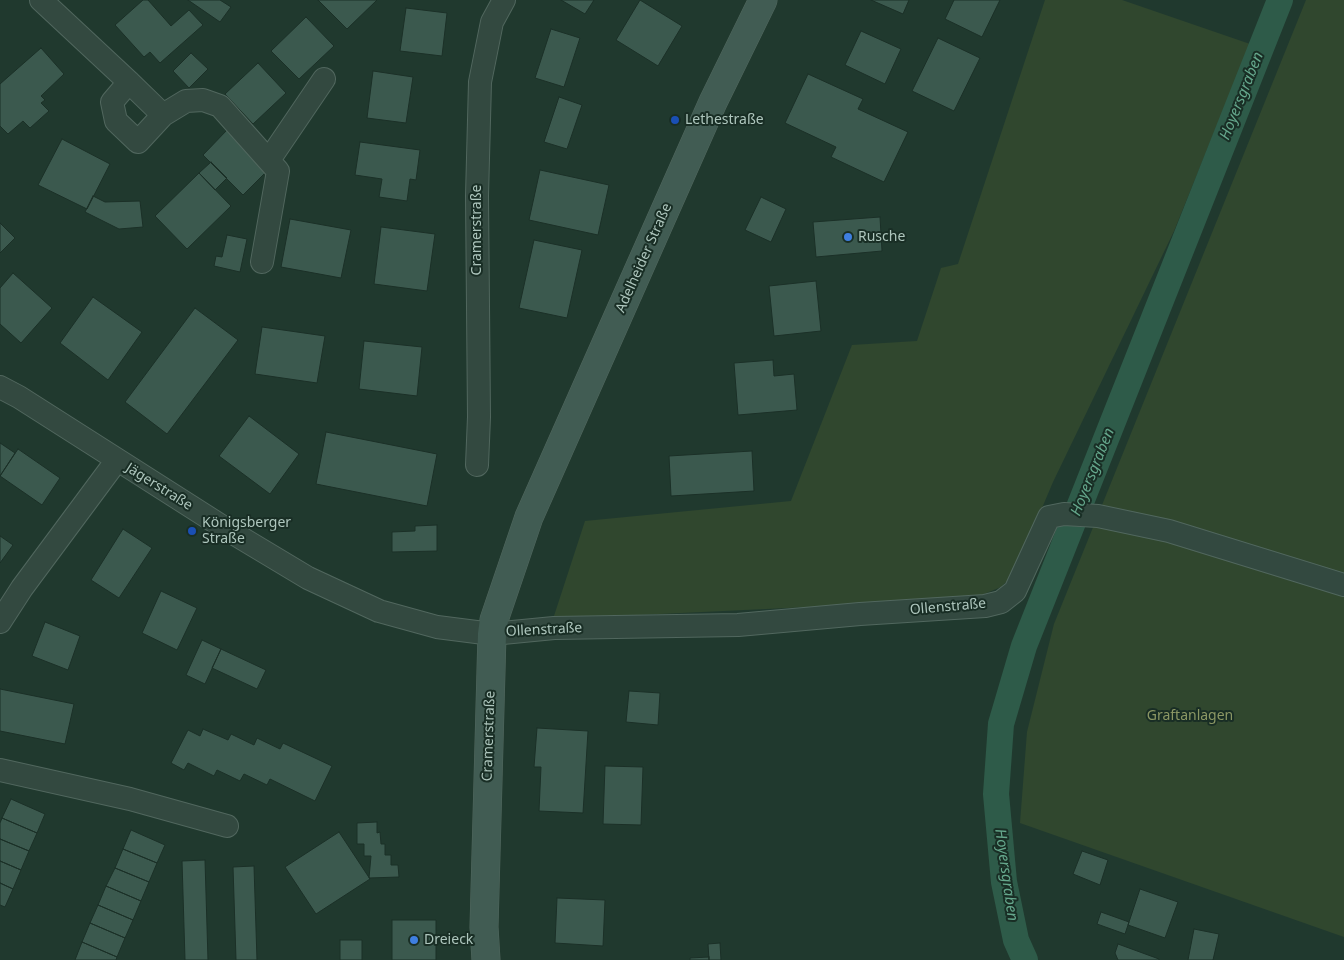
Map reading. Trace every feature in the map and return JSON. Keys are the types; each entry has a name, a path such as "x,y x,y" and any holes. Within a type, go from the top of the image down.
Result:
{"main road":[{"name":"Adelheider Straße","path":"529,517 713,102 762,0"},
{"name":"Cramerstraße","path":"486,960 484,927 492,634 494,620 529,517"}],"street":[{"path":"41,0 130,82 162,115"},
{"name":"Cramerstraße","path":"476,465 479,417 477,196 480,82 492,22 504,0"},
{"path":"269,160 324,79"},
{"path":"130,82 112,102 116,121 138,142 162,115 186,101 203,100 220,106 278,170 262,262"},
{"name":"Jägerstraße","path":"0,387 19,397 223,527 317,582 379,611 437,627 492,634"},
{"path":"0,622 22,588 117,460"},
{"name":"Ollenstraße","path":"492,634 554,628 738,625 860,614 985,606 1001,602 1015,591 1049,516 1064,514 1098,516 1169,531 1344,585"},
{"path":"0,770 130,799 227,826"}],"green space":[{"path":"1045,0 1122,0 1250,44 1174,231 1053,482 1014,574 1001,587 979,596 851,605 553,619 585,521 791,501 852,345 917,341 941,268 958,264"},
{"name":"Graftanlagen","path":"1306,0 1344,0 1344,937 1020,823 1027,732 1054,624"}],"building":[{"path":"143,0 148,0 171,26 189,10 203,25 160,63 150,52 144,57 115,25"},
{"path":"188,0 220,0 231,7 220,22"},
{"path":"318,0 377,0 347,29"},
{"path":"561,0 594,0 585,14"},
{"path":"640,0 682,26 658,66 616,40"},
{"path":"871,0 909,0 903,14"},
{"path":"954,0 1000,0 982,37 945,19"},
{"path":"406,8 447,13 442,56 400,51"},
{"path":"306,17 334,46 299,79 271,51"},
{"path":"551,29 580,38 564,87 535,78"},
{"path":"861,31 901,49 885,84 845,65"},
{"path":"938,38 980,58 954,111 912,91"},
{"path":"41,48 64,74 41,96 45,100 41,103 49,111 30,128 23,121 8,134 0,126 0,84"},
{"path":"191,53 208,69 189,88 173,71"},
{"path":"258,63 286,93 253,124 225,94"},
{"path":"373,71 413,77 406,123 367,118"},
{"path":"808,74 863,99 858,109 908,132 884,182 831,157 836,147 785,123"},
{"path":"559,97 582,105 567,149 544,142"},
{"path":"227,130 267,171 243,195 203,155"},
{"path":"62,139 110,164 87,209 38,185"},
{"path":"360,142 420,150 416,180 410,179 407,201 379,197 382,179 355,175"},
{"path":"211,162 227,178 215,190 199,173"},
{"path":"540,170 609,185 598,235 529,220"},
{"path":"199,173 231,206 187,249 155,216"},
{"path":"93,196 105,202 140,201 143,227 119,229 85,212"},
{"path":"761,197 786,209 771,242 745,230"},
{"name":"Rusche","path":"880,217 882,251 816,257 813,222"},
{"path":"290,219 351,230 341,278 281,267"},
{"path":"0,223 15,238 0,253"},
{"path":"381,227 435,234 427,291 374,284"},
{"path":"227,235 247,239 240,272 214,266 216,256 222,257"},
{"path":"534,240 582,250 567,318 519,308"},
{"path":"13,273 52,308 21,343 0,324 0,288"},
{"path":"816,281 821,331 774,336 769,286"},
{"path":"93,297 142,332 108,380 60,343"},
{"path":"195,308 238,340 167,434 125,402"},
{"path":"262,327 325,336 317,383 255,374"},
{"path":"364,341 422,347 417,396 359,389"},
{"path":"773,360 774,376 794,374 797,410 738,415 734,363"},
{"path":"249,416 299,454 270,494 219,456"},
{"path":"326,432 437,454 427,506 316,484"},
{"path":"0,443 15,453 0,476"},
{"path":"18,449 60,478 42,505 0,476"},
{"path":"752,451 754,491 671,496 669,456"},
{"path":"437,525 437,551 392,552 392,532 415,531 415,526"},
{"path":"123,529 152,548 119,598 91,580"},
{"path":"0,536 13,545 0,563"},
{"path":"161,591 197,608 177,650 142,633"},
{"path":"45,622 80,636 68,670 32,656"},
{"path":"202,640 221,649 205,684 186,675"},
{"path":"221,649 266,670 257,689 212,668"},
{"path":"0,689 74,704 65,744 0,731"},
{"path":"629,691 660,693 658,725 626,722"},
{"path":"537,728 588,731 583,813 539,811 541,767 534,767"},
{"path":"203,729 228,740 231,734 254,745 257,738 280,749 283,743 332,766 315,801 270,779 267,785 244,774 240,781 217,770 214,776 188,763 184,770 171,763 188,730 200,736"},
{"path":"605,766 643,767 641,825 603,824"},
{"path":"11,799 45,814 37,833 2,818"},
{"path":"2,818 37,833 29,851 0,839 0,823"},
{"path":"377,822 377,833 380,832 381,844 385,844 385,855 391,855 391,865 398,865 399,877 369,878 371,856 364,856 364,844 357,844 357,823"},
{"path":"131,830 165,845 157,863 123,849"},
{"path":"339,832 370,879 316,914 285,867"},
{"path":"0,839 29,851 21,870 0,861"},
{"path":"123,849 157,863 149,882 115,868"},
{"path":"1082,851 1108,860 1100,885 1073,874"},
{"path":"205,860 208,960 185,960 182,861"},
{"path":"0,861 21,870 13,889 0,883"},
{"path":"254,866 257,960 236,960 233,867"},
{"path":"115,868 149,882 141,901 106,886"},
{"path":"0,883 13,889 5,907 0,905"},
{"path":"106,886 141,901 133,920 98,905"},
{"path":"1140,889 1178,902 1165,938 1128,925"},
{"path":"557,898 605,900 603,946 555,943"},
{"path":"98,905 133,920 125,938 90,923"},
{"path":"1101,912 1129,922 1125,934 1097,924"},
{"name":"Dreieck","path":"392,920 436,920 436,960 392,960"},
{"path":"90,923 125,938 117,957 82,942"},
{"path":"1194,929 1219,934 1213,960 1188,960"},
{"path":"340,940 362,940 362,960 340,960"},
{"path":"82,942 117,957 116,960 75,960"},
{"path":"720,943 721,960 709,960 708,944"},
{"path":"1118,944 1159,960 1118,960 1115,953"},
{"path":"709,957 709,960 690,960 690,958"}],"waterway":[{"name":"Hoyersgraben","path":"1025,960 1016,940 1004,882 996,794 1001,724 1024,646 1280,0"}],"place":[{"name":"Lethestraße","path":"675,120"},
{"name":"Rusche","path":"848,237"},
{"name":"Königsberger Straße","path":"192,531"},
{"name":"Dreieck","path":"414,940"}]}
